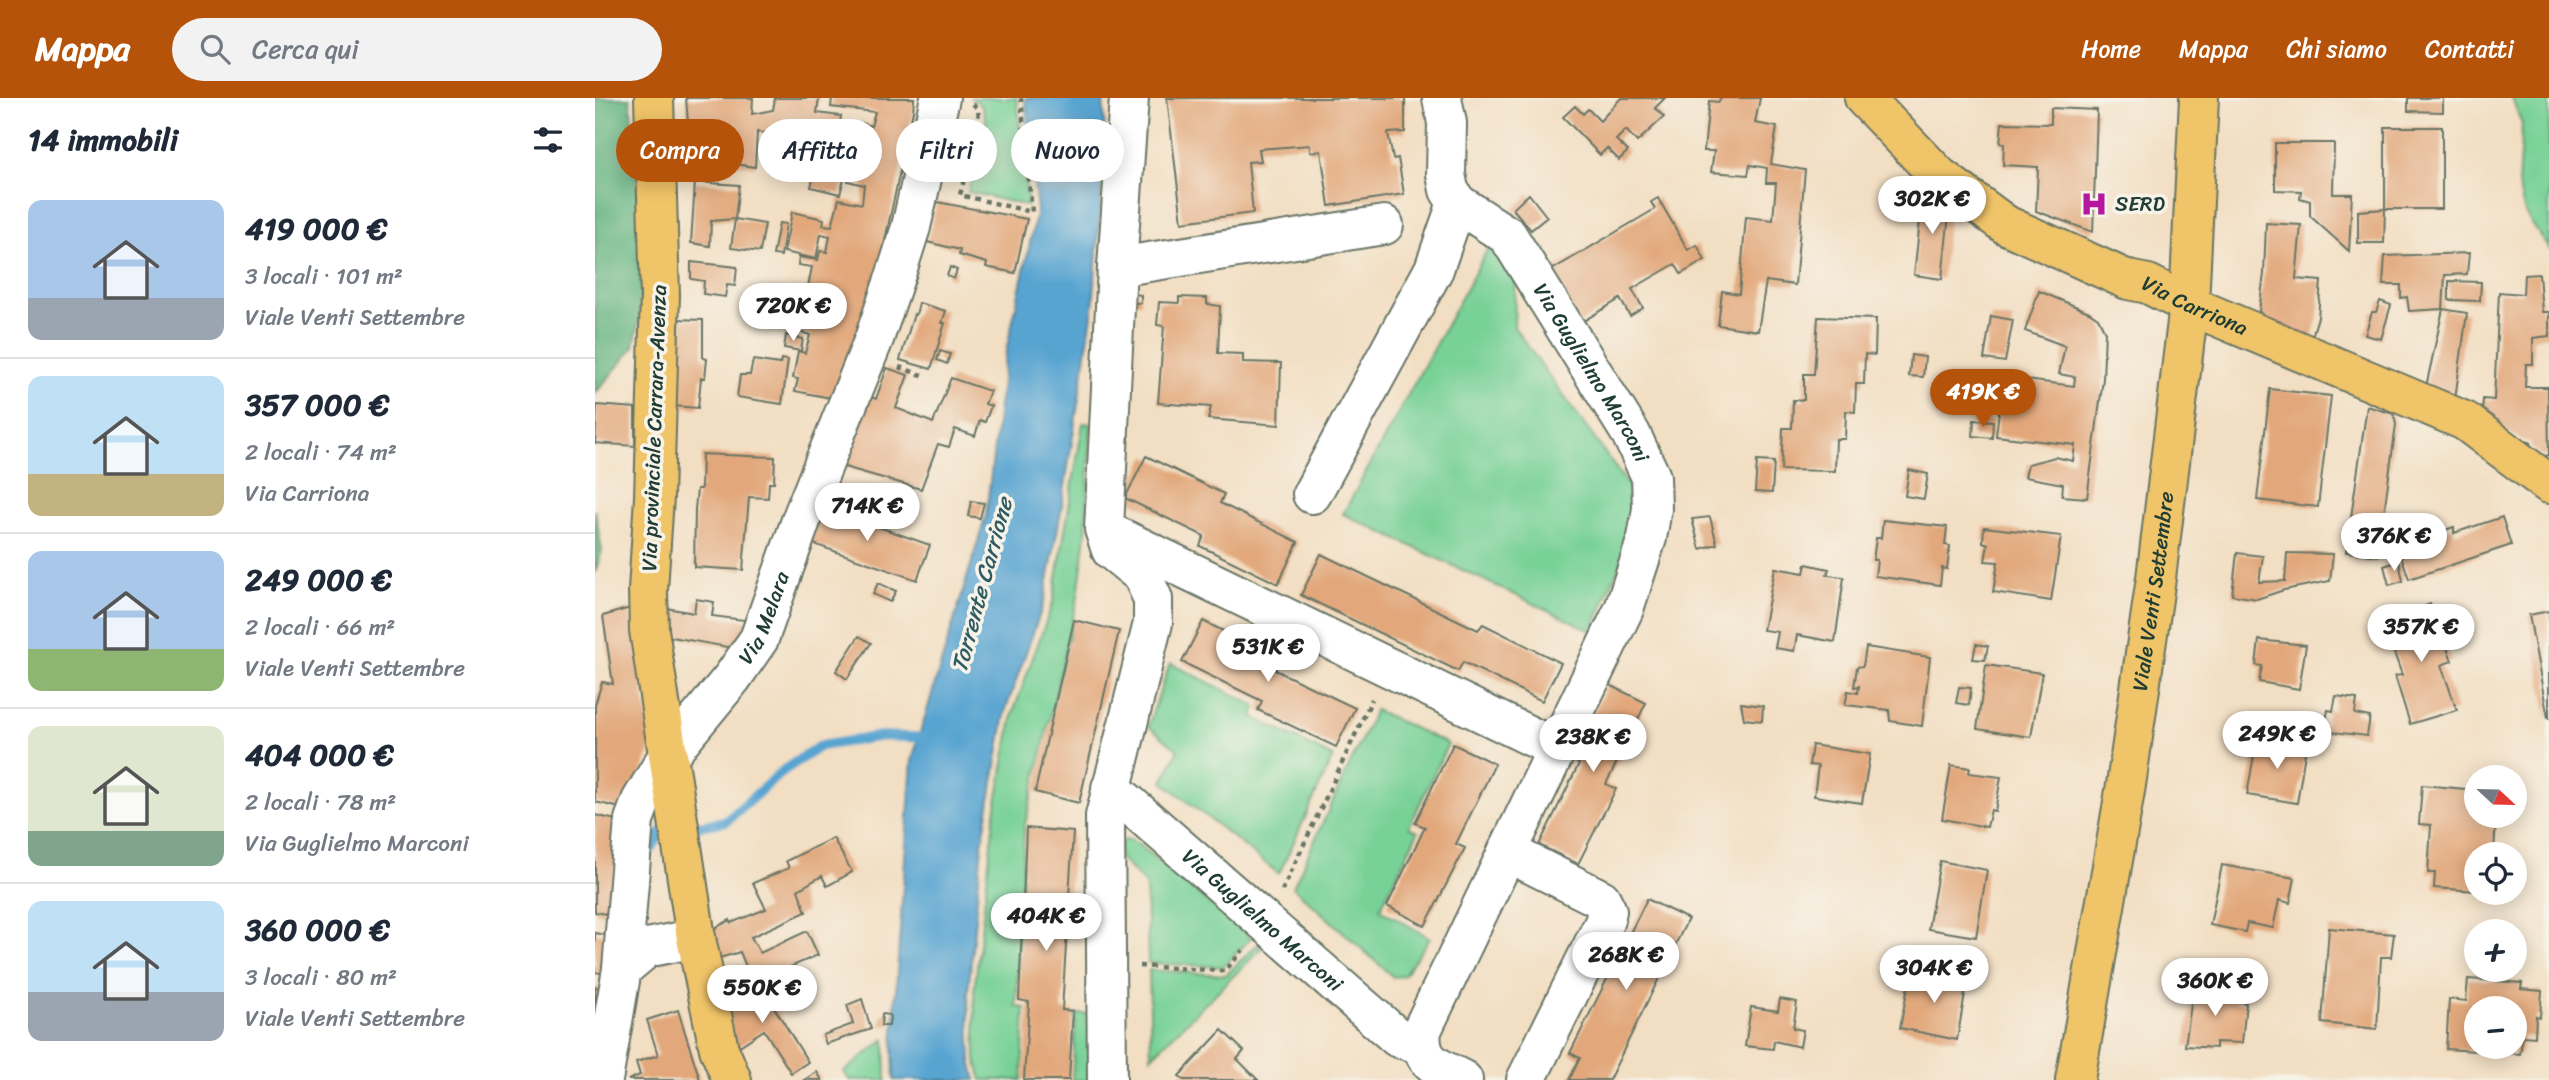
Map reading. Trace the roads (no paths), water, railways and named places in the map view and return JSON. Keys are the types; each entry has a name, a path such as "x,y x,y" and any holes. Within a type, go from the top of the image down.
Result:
{"main road":[{"name":"Via provinciale Carrara-Avenza","path":"655,98 660,295 654,497 647,590 649,630 696,938 719,1049 731,1080"},
{"name":"Via Carriona","path":"1864,98 1939,176 2007,225 2128,280 2148,284 2189,305 2465,421 2548,482"},
{"name":"Viale Venti Settembre","path":"2075,1080 2126,785 2156,578 2189,305 2199,98"}],"street":[{"path":"1107,1080 1105,817 1153,623 1153,599 1142,575 1111,550 1104,529 1117,267 1129,98"},
{"path":"1312,494 1434,269 1457,203 1449,190 1446,174 1447,123 1442,98"},
{"name":"Via Melara","path":"667,757 732,678 759,639 803,515 874,340 955,100"},
{"name":"Via Guglielmo Marconi","path":"1457,203 1508,236 1631,434 1651,477 1652,509 1647,538 1624,609 1422,1030 1420,1044 1424,1055 1434,1065 1463,1080"},
{"path":"1117,267 1384,225"},
{"path":"1104,529 1557,749"},
{"path":"603,1080 622,969 634,820 641,801 667,757"},
{"name":"Via Guglielmo Marconi","path":"1111,788 1398,1038 1420,1044"},
{"path":"1507,852 1601,899 1607,911 1604,923 1525,1080"},
{"path":"622,969 646,948 696,938"}],"water":[{"path":"1025,98 1103,98 1104,119 1027,119"},
{"name":"Torrente Carrione","path":"1034,182 1102,182 1093,309 1061,511 1044,602 1006,709 982,845 968,994 971,1060 976,1080 894,1080 897,972 912,760 986,515 1005,356 1037,211"}],"waterway":[{"path":"699,826 726,821 784,770 820,746 882,736 930,738"},
{"path":"650,851 661,832"}],"place":[{"name":"SERD","path":"2094,204"}]}
